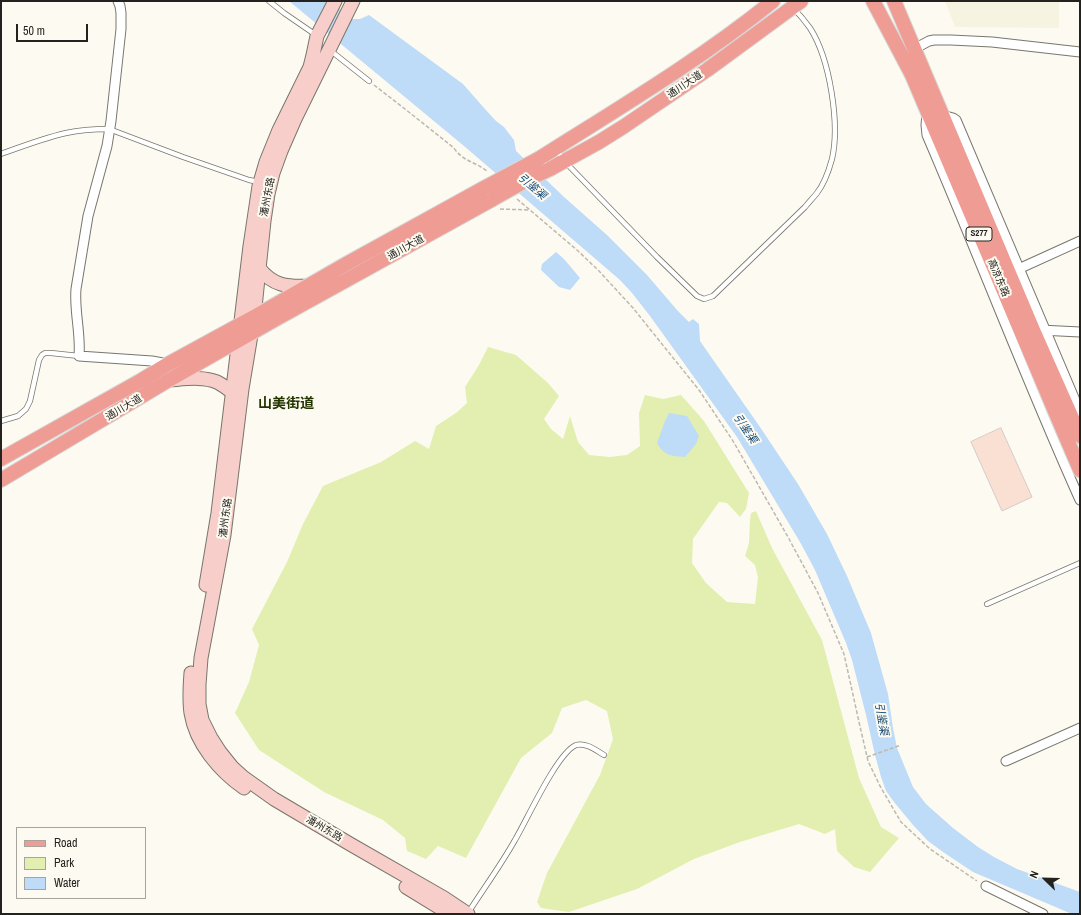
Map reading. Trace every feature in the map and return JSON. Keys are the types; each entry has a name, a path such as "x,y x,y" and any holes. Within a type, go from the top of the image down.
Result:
{"main road":[{"name":"潘州东路","path":"254,317 264,221 266,162 279,130 310,67 319,33 335,1"},
{"name":"通川大道","path":"1,480 148,394 169,380 238,341 254,317 540,158 650,89 751,19 773,1"},
{"name":"高凉东路","path":"894,1 914,49 917,72 927,113 969,223 999,295 1028,334 1080,436"},
{"name":"高凉东路","path":"873,2 942,115 1014,270 1028,334 1080,470"},
{"name":"通川大道","path":"1,459 168,364 245,329 494,204 527,180 550,169 623,127 707,70 797,4"},
{"name":"潘州东路","path":"351,6 295,118 265,183 250,246 242,389 224,535 201,658 199,704 202,720 220,752 232,767 255,786 274,799 444,898 468,914"},
{"path":"259,268 273,281 282,285 309,286"},
{"name":"潘州东路","path":"238,341 218,513 191,674 189,696 194,726 202,742 218,765 242,787 260,800 450,914"},
{"path":"169,380 208,380 224,386 233,393"},
{"path":"140,381 148,394"}],"street":[{"path":"118,1 121,13 120,29 107,146 88,216 78,272 76,295 80,340 79,356 152,361 168,364"},
{"path":"914,49 929,41 951,40 992,42 1080,52"},
{"path":"1014,270 1080,241"},
{"path":"1028,334 1080,332"},
{"path":"1028,334 1080,412"},
{"path":"1028,334 1080,500"},
{"path":"1006,761 1080,728"},
{"path":"986,886 1043,914"}],"lane":[{"path":"269,1 284,13 319,33"},
{"path":"556,148 564,161 697,296 704,299 713,296 805,207 818,192 832,160 834,106 828,78 821,51 797,4"},
{"path":"331,45 369,81"},
{"path":"1,154 44,139 67,133 109,129 250,180 265,183"},
{"path":"1,421 18,416 26,409 30,400 38,364 42,355 51,353 79,356"},
{"path":"987,604 1080,563"},
{"path":"468,914 516,840 534,803 555,768 568,752 574,746 579,744 594,748 604,755"}],"path":[{"path":"369,81 454,148 458,154 490,174"},
{"path":"513,195 600,271 634,308 699,390 732,441 788,537 818,593 844,654 867,757 880,786 901,822 930,849 986,886"},
{"path":"494,204 530,210"},
{"path":"867,757 901,746"}],"shaded area":[{"path":"945,1 1059,1 1059,28 955,27"}],"green space":[{"path":"488,347 516,355 548,383 559,396 544,419 551,429 563,439 570,416 578,442 589,455 610,457 627,455 640,446 639,413 645,395 663,399 681,395 704,421 749,493 746,509 740,517 727,503 719,502 693,539 692,563 706,583 727,602 755,604 758,577 755,565 745,556 749,543 751,513 756,511 772,548 822,640 859,778 881,827 899,838 870,872 854,867 837,851 835,829 825,834 799,824 740,842 694,859 637,889 569,912 541,908 537,902 547,873 600,775 613,739 607,711 586,700 562,708 552,733 521,758 466,858 438,846 426,859 407,851 405,838 383,820 324,792 259,750 235,713 249,682 259,645 252,629 287,562 303,524 323,486 381,462 415,441 429,449 436,426 456,413 467,403 465,387"}],"water":[{"name":"引鉴渠","path":"289,1 331,1 352,19 360,19 369,15 463,84 496,121 504,127 514,140 516,151 564,197 607,235 647,275 689,322 693,319 699,324 700,341 798,484 827,534 847,576 871,633 888,694 897,748 913,787 926,804 953,828 978,847 1017,869 1080,892 1080,914 1072,914 973,872 928,841 886,791 875,755 852,660 815,570 800,542 737,437 632,293 620,280 464,146"},
{"path":"556,252 580,278 570,290 559,287 541,270 542,264"},
{"path":"669,413 687,416 699,436 696,444 685,457 672,456 662,451 657,443"}],"building":[{"path":"1001,428 1032,497 1002,511 971,442"}],"district":[{"name":"山美街道","path":"286,404"}]}
